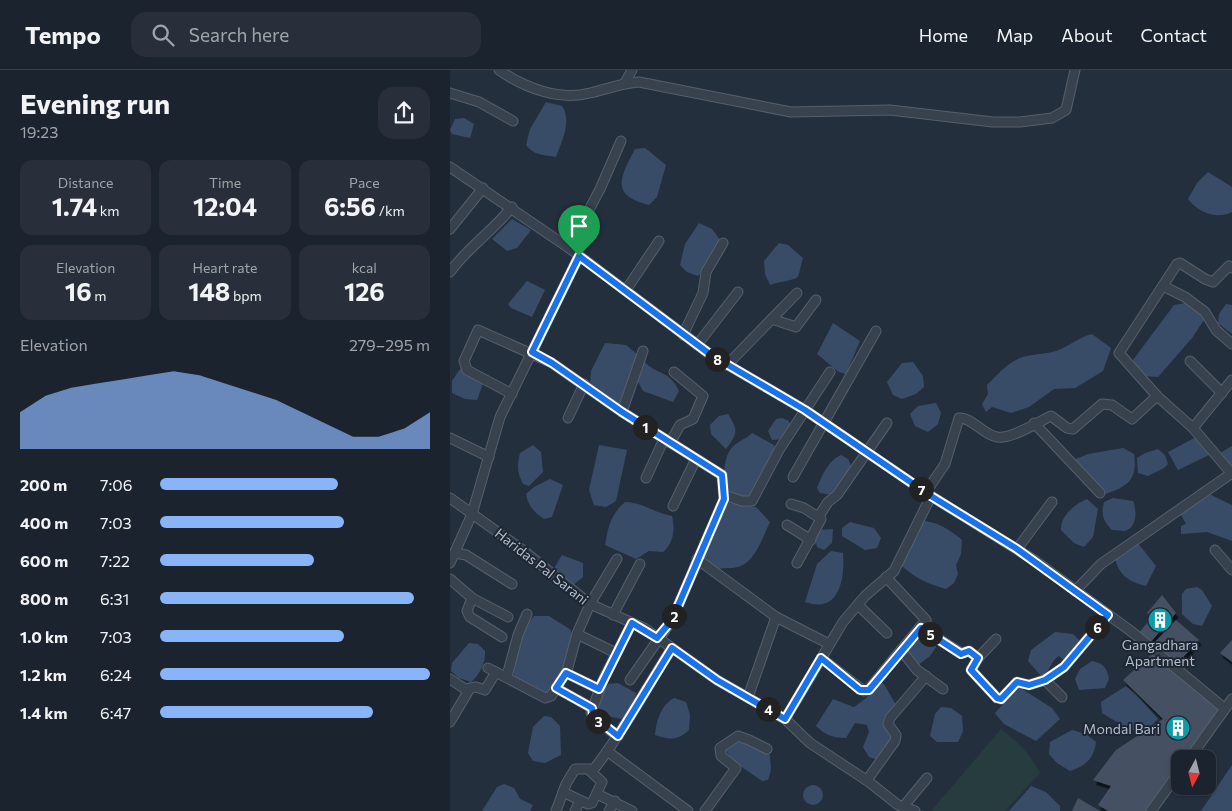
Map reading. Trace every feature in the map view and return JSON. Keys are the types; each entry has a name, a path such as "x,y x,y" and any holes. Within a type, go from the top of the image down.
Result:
{"street":[{"path":"499,70 536,89 567,95 590,93 625,83 651,83 791,112 890,110 993,122 1020,122 1052,118 1066,110 1069,104 1075,70"},
{"path":"625,83 632,70"},
{"path":"450,93 479,102 514,121"},
{"path":"569,248 600,189 621,140"},
{"path":"450,166 569,248 697,346 805,410 929,494 1017,549 1108,615 1224,708"},
{"path":"450,229 483,188"},
{"path":"450,272 453,261 501,221 512,207"},
{"path":"626,290 659,241"},
{"path":"683,335 703,293 705,274 723,243"},
{"path":"450,564 472,514 500,418 579,256"},
{"path":"1075,590 1100,564 1232,472 1193,428 1157,396 1119,353 1121,346 1141,322 1177,264 1180,263 1213,282 1228,266 1232,268"},
{"path":"1163,286 1185,297 1205,312 1216,330 1232,344"},
{"path":"697,346 738,292"},
{"path":"727,365 797,292"},
{"path":"772,319 796,327 816,300"},
{"path":"512,394 467,370 464,361 478,330 532,352 722,475 724,499 672,620 657,638 630,680"},
{"path":"793,476 845,388 862,352 876,331"},
{"path":"622,412 643,351"},
{"path":"1190,361 1223,391 1232,396"},
{"path":"646,478 667,441 680,425 692,422 703,396 674,372"},
{"path":"724,495 752,502 779,450 830,372"},
{"path":"1193,428 1232,380"},
{"path":"568,418 584,384"},
{"path":"785,719 843,622 894,571 902,558 929,494 945,464 959,418 966,419 996,437 1011,435 1034,423 1054,417 1067,428 1073,429 1097,407 1106,403 1132,419 1157,396"},
{"path":"819,516 828,502 838,495 887,423"},
{"path":"1034,423 1100,493"},
{"path":"450,438 490,457"},
{"path":"673,506 696,459"},
{"name":"Haridas Pal Sarani","path":"450,498 524,551 590,604 632,623 672,648 717,680 785,719 810,743 909,809"},
{"path":"1017,549 1052,502"},
{"path":"791,504 819,516 821,522 796,563"},
{"path":"787,525 811,540"},
{"path":"1215,550 1232,570"},
{"path":"455,553 466,555 512,584"},
{"path":"450,722 469,690 476,687 486,690 492,670 507,676 545,698 551,696 566,673 577,634 590,604 617,559"},
{"path":"697,559 776,617 829,644"},
{"path":"613,615 640,564"},
{"path":"821,658 864,691 869,690 926,622 924,616 886,577"},
{"path":"450,579 472,598 508,617"},
{"path":"472,598 468,614 502,637"},
{"path":"858,605 887,633"},
{"path":"507,676 518,634 528,614"},
{"path":"996,639 978,658 971,670 998,699 1001,699 1017,682 1026,686 1045,680 1070,662 1086,638 1108,615"},
{"path":"748,698 776,617"},
{"path":"618,736 593,716 592,708 599,689 632,623"},
{"path":"921,628 961,654 969,651 978,658"},
{"path":"577,634 616,653"},
{"path":"556,811 575,769 588,770 594,768 607,752 672,648"},
{"path":"901,650 917,670 943,689"},
{"path":"566,673 599,689"},
{"path":"867,780 895,741 896,734 888,724 890,718 926,676"},
{"path":"450,679 469,690"},
{"path":"1045,680 1062,697"},
{"path":"556,688 592,708"},
{"path":"1195,750 1232,699"},
{"path":"705,811 736,768 721,756 720,748 738,736 767,749"},
{"path":"607,752 688,811"},
{"path":"563,792 590,804 602,785 601,780 588,770"},
{"path":"909,809 927,778"},
{"path":"1151,811 1171,783"},
{"path":"597,794 615,801 632,811"},
{"path":"575,811 580,801"},
{"path":"609,811 615,801"}],"green space":[{"path":"1001,729 1023,749 1040,773 1005,811 931,811"}],"water":[{"path":"546,102 562,106 565,112 565,131 556,157 535,153 526,145 530,129"},
{"path":"464,118 474,124 470,138 452,134 450,130 455,119"},
{"path":"645,148 666,165 657,197 649,205 628,196 623,191 622,184 625,169 635,149"},
{"path":"1208,172 1232,187 1232,212 1214,215 1197,208 1188,199 1197,183"},
{"path":"512,219 531,230 517,248 507,251 492,239"},
{"path":"699,223 712,229 721,241 705,270 698,276 687,272 680,265 685,244"},
{"path":"779,243 788,245 803,258 798,277 770,285 765,274 764,261"},
{"path":"527,281 545,290 532,317 511,308 508,304"},
{"path":"1186,303 1206,317 1192,338 1158,377 1144,376 1133,360 1174,305"},
{"path":"1226,304 1232,305 1232,334 1218,323 1219,314"},
{"path":"833,323 860,341 846,374 839,372 817,354"},
{"path":"1092,334 1111,348 1103,371 1075,388 1054,389 1029,407 1011,413 992,407 986,412 982,404 988,394 987,385 1008,365 1023,357 1056,351"},
{"path":"605,343 626,345 638,355 620,405 590,385 591,371"},
{"path":"644,361 671,379 675,384 679,391 673,402 643,391 638,382"},
{"path":"913,362 923,376 924,387 916,394 902,399 893,395 887,382 902,363"},
{"path":"460,369 484,381 477,400 465,399 452,393 452,381"},
{"path":"936,403 941,413 938,424 928,432 915,426 910,414 918,406"},
{"path":"728,414 734,425 735,432 726,449 711,434 710,425 719,416"},
{"path":"782,418 789,421 791,429 783,439 772,440 768,431 776,419"},
{"path":"752,433 774,445 775,454 752,496 742,497 735,495 729,490 724,475 725,466 732,447"},
{"path":"1198,436 1211,454 1178,470 1168,452"},
{"path":"533,445 541,452 543,472 529,486 523,484 521,480 518,461 520,453"},
{"path":"599,445 627,450 616,501 606,507 594,505 589,490"},
{"path":"1232,446 1232,469 1220,453"},
{"path":"1123,448 1134,454 1135,463 1129,481 1119,488 1105,494 1077,468 1076,459 1088,454"},
{"path":"1158,449 1165,455 1168,464 1148,476 1138,473 1137,458"},
{"path":"841,455 848,459 851,466 833,495 820,493 817,488 823,473 832,461"},
{"path":"550,479 563,485 552,517 544,519 532,508 526,494 534,487"},
{"path":"1209,494 1232,505 1232,541 1207,532 1181,534 1181,526 1186,524 1180,513"},
{"path":"1113,498 1133,501 1135,509 1134,523 1125,531 1112,530 1104,518 1104,502"},
{"path":"1087,499 1098,509 1093,537 1084,547 1074,543 1061,530 1061,525 1069,511"},
{"path":"625,502 638,504 672,516 673,535 663,552 649,551 636,559 605,545 611,521 616,511"},
{"path":"729,503 756,507 770,522 758,548 749,560 738,567 718,569 702,558 722,509"},
{"path":"920,521 932,522 942,526 962,540 961,554 956,565 958,574 954,583 946,589 922,580 902,566"},
{"path":"850,522 874,528 881,538 877,548 865,550 842,536 842,528"},
{"path":"833,529 832,543 824,550 817,547 815,538 819,530"},
{"path":"1137,542 1156,566 1146,586 1125,577 1116,563 1115,557"},
{"path":"831,551 843,553 843,574 838,592 826,603 805,602 817,564"},
{"path":"562,555 583,563 583,577 572,586 553,570"},
{"path":"1197,587 1202,590 1212,606 1202,626 1193,624 1182,614 1182,594 1186,589"},
{"path":"534,616 549,616 571,630 568,657 548,696 524,684 517,679 514,673 514,656 517,647"},
{"path":"1055,632 1073,634 1081,642 1073,663 1068,664 1059,656 1042,677 1028,661 1031,650"},
{"path":"922,633 930,637 936,647 930,656 918,665 905,651"},
{"path":"469,643 478,644 485,651 481,668 471,682 459,678 451,671 452,663"},
{"path":"1092,661 1099,663 1106,669 1109,679 1105,688 1079,690 1075,679 1080,669"},
{"path":"880,682 884,684 896,705 884,724 894,739 878,760 869,757 863,747 869,732 867,725 855,723 846,738 830,735 816,726 833,699 854,707 865,699"},
{"path":"618,683 636,693 635,701 623,719 608,715 597,705 601,692 608,684"},
{"path":"1126,686 1136,694 1158,719 1147,730 1130,730 1102,713 1101,702"},
{"path":"1019,687 1052,708 1060,719 1036,741 1004,724 995,713"},
{"path":"674,698 686,702 690,715 689,730 677,738 665,738 655,735 660,714 669,701"},
{"path":"941,707 951,708 962,716 963,731 958,742 937,742 930,736 935,714"},
{"path":"544,716 551,717 560,726 561,755 545,763 533,761 528,753 533,727"},
{"path":"1072,730 1086,734 1096,742 1093,753 1088,761 1081,767 1070,771 1057,763 1049,754 1050,742"},
{"path":"740,741 770,755 771,770 768,780 762,781 732,760 726,751 728,744"},
{"path":"1232,765 1232,811 1201,811 1212,795 1216,795 1216,789"},
{"path":"504,784 514,788 520,799 533,805 530,811 482,811 497,787"},
{"path":"813,785 820,788 823,795 820,802 813,805 806,802 803,795 806,788"},
{"path":"1031,786 1046,792 1060,806 1060,811 1009,811"}],"building":[{"name":"Gangadhara Apartment","path":"1162,595 1176,613 1149,644 1138,634 1152,617 1147,613"},
{"path":"1176,620 1199,640 1176,665 1151,646"},
{"path":"1232,640 1232,662 1220,653"},
{"name":"Mondal Bari","path":"1151,655 1211,699 1220,709 1191,750 1171,750 1171,779 1148,811 1108,811 1098,805 1111,786 1093,780 1116,750 1163,719 1123,680"},
{"path":"1078,798 1100,811 1072,811"}],"place":[{"name":"Gangadhara Apartment","path":"1160,620"},
{"name":"Mondal Bari","path":"1178,728"}],"route":[{"path":"579,256 697,346 805,410 931,496 1034,560 1108,615 1086,638 1070,662 1064,667 1045,680 1026,686 1017,682 1001,699 997,698 971,670 978,658 969,651 961,654 921,628 869,690 860,690 821,658 785,719 717,680 672,648 639,698 618,736 600,724 591,713 592,708 556,688 566,673 599,689 632,623 644,628 657,638 672,620 724,499 722,475 622,412 552,363 532,352 579,256"}]}
